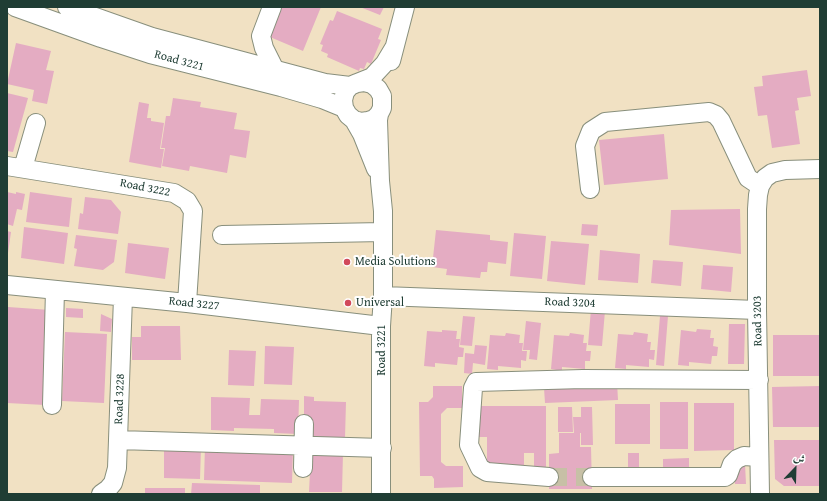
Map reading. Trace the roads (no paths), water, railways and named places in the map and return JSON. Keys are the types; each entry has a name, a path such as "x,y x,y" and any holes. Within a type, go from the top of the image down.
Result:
{"street":[{"name":"Road 3221","path":"15,7 100,38 150,54 282,87 322,99 349,114 362,134 380,181"},
{"name":"Road 3221","path":"67,7 108,14 152,36 275,70 325,83 353,84"},
{"path":"272,7 264,24 261,36 266,53 275,70"},
{"path":"394,48 385,63 372,77 353,84 345,92 343,100 349,114 361,122 374,119 382,108 382,96 405,7"},
{"path":"100,38 108,14"},
{"path":"353,84 364,82 372,84 378,89 382,96"},
{"path":"590,189 584,146 591,131 605,122 709,112 716,115 722,121 748,178 760,186 772,173 779,171 792,169 820,169"},
{"name":"Road 3221","path":"379,114 380,181 383,211 381,494"},
{"name":"Road 3222","path":"36,123 15,167 174,193 187,201 193,211 187,303"},
{"name":"Road 3203","path":"760,186 757,209 760,494"},
{"path":"222,235 383,232"},
{"name":"Road 3227","path":"7,285 187,303 381,326"},
{"path":"52,405 55,290"},
{"name":"Road 3204","path":"383,296 757,310"},
{"name":"Road 3228","path":"101,494 108,489 116,476 124,297"},
{"path":"549,477 487,472 480,468 468,445 472,388 476,382 583,379 759,380"},
{"path":"303,468 304,424"},
{"path":"118,440 382,448"},
{"path":"592,477 725,477 728,475 732,464 736,459 744,456 759,457"}],"tunnel":[{"path":"549,477 592,477"}],"place":[{"name":"Media Solutions","path":"347,262"},
{"name":"Universal","path":"348,303"}]}
